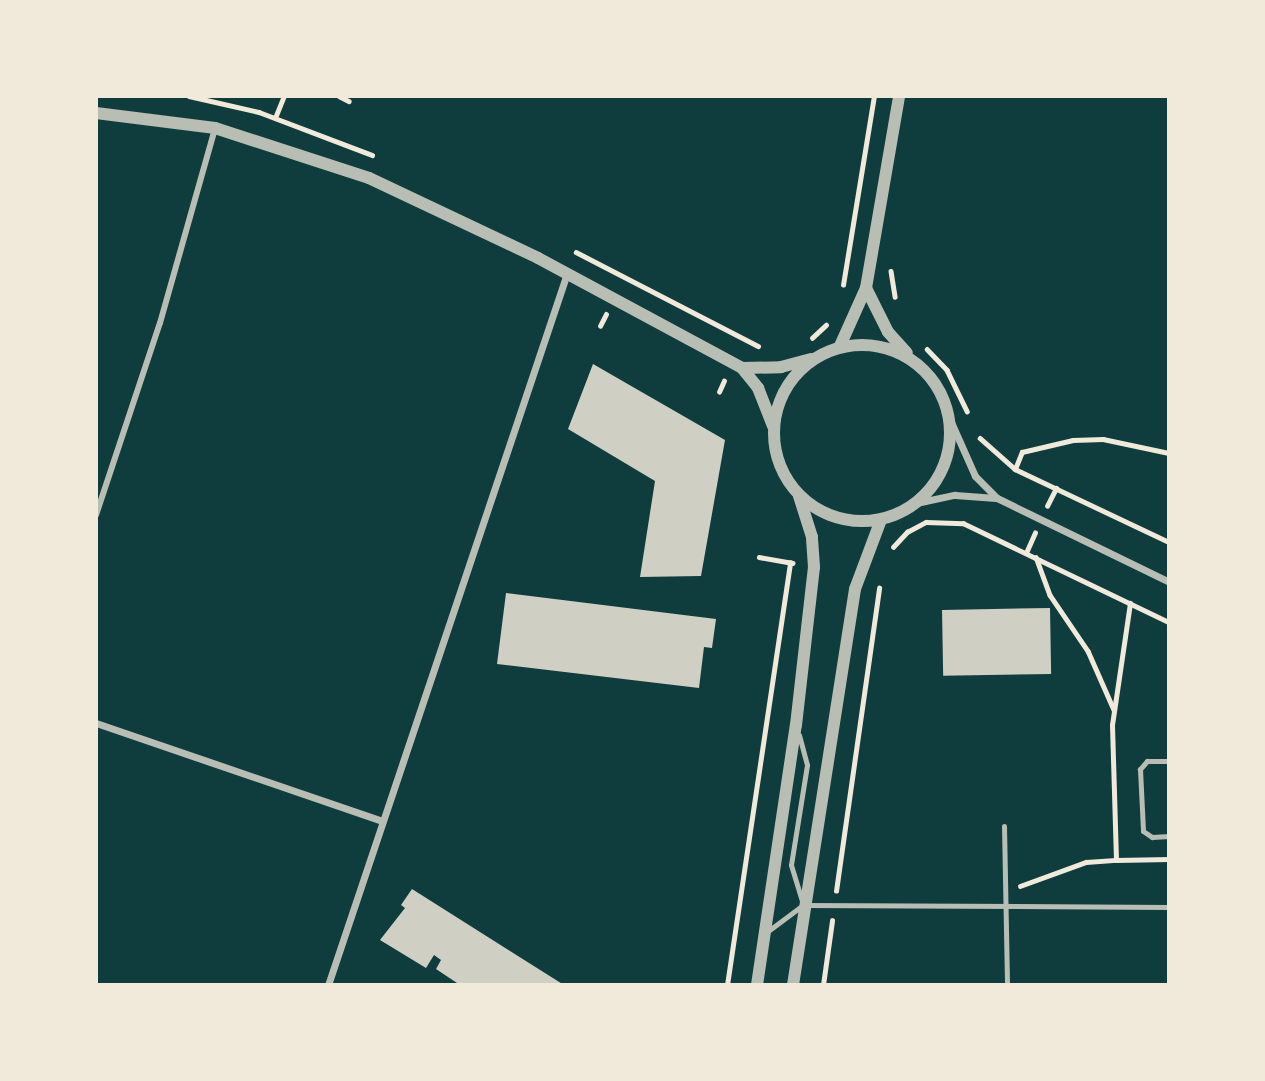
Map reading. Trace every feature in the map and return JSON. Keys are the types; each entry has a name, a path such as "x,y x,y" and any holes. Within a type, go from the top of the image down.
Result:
{"street":[{"path":"840,346 866,288 899,96"},
{"path":"96,113 215,128 369,178 567,273 742,368 758,388 774,426"},
{"path":"96,515 160,323 215,128"},
{"path":"328,985 380,820 567,273"},
{"path":"866,288 888,332 930,375 944,397 950,422 975,475 997,498 1169,582"},
{"path":"742,368 781,367 813,358 840,346 889,348 911,358"},
{"path":"757,985 762,935 796,726 814,567 812,537 799,496 784,475 775,451 774,426 779,400 793,376 813,358"},
{"path":"916,503 937,481 948,453 950,422"},
{"path":"799,496 833,516 852,521 881,520 916,503 956,495 997,498"},
{"path":"793,985 803,905 855,589 881,520"},
{"path":"96,723 380,820"}],"lane":[{"path":"796,726 807,765 791,865 803,905"},
{"path":"1169,761 1147,761 1140,769 1143,831 1152,836 1169,836"},
{"path":"1004,826 1007,985"},
{"path":"762,935 803,905 1169,908"}],"path":[{"path":"189,96 275,118 385,161"},
{"path":"275,118 284,96"},
{"path":"339,96 349,101"},
{"path":"840,294 874,96"},
{"path":"564,247 762,348"},
{"path":"847,258 891,266 896,304"},
{"path":"807,342 830,319"},
{"path":"922,343 947,370 969,418"},
{"path":"973,427 986,447 1015,469 1169,542"},
{"path":"1015,469 1023,452 1073,440 1103,439 1169,453"},
{"path":"887,558 907,532 926,522 963,523 1169,621"},
{"path":"1036,557 1050,595 1088,651 1115,711"},
{"path":"727,985 790,563"},
{"path":"823,985 881,579"},
{"path":"1116,860 1115,711 1130,603"},
{"path":"1006,891 1086,862 1169,859"}],"building":[{"path":"593,364 725,440 701,576 640,577 655,481 568,429"},
{"path":"506,593 716,619 712,648 704,647 699,688 497,664"},
{"path":"1050,608 1051,674 943,676 942,610"},
{"path":"412,889 564,985 460,985 436,969 441,960 434,955 426,968 380,940 405,908 401,905"}]}
